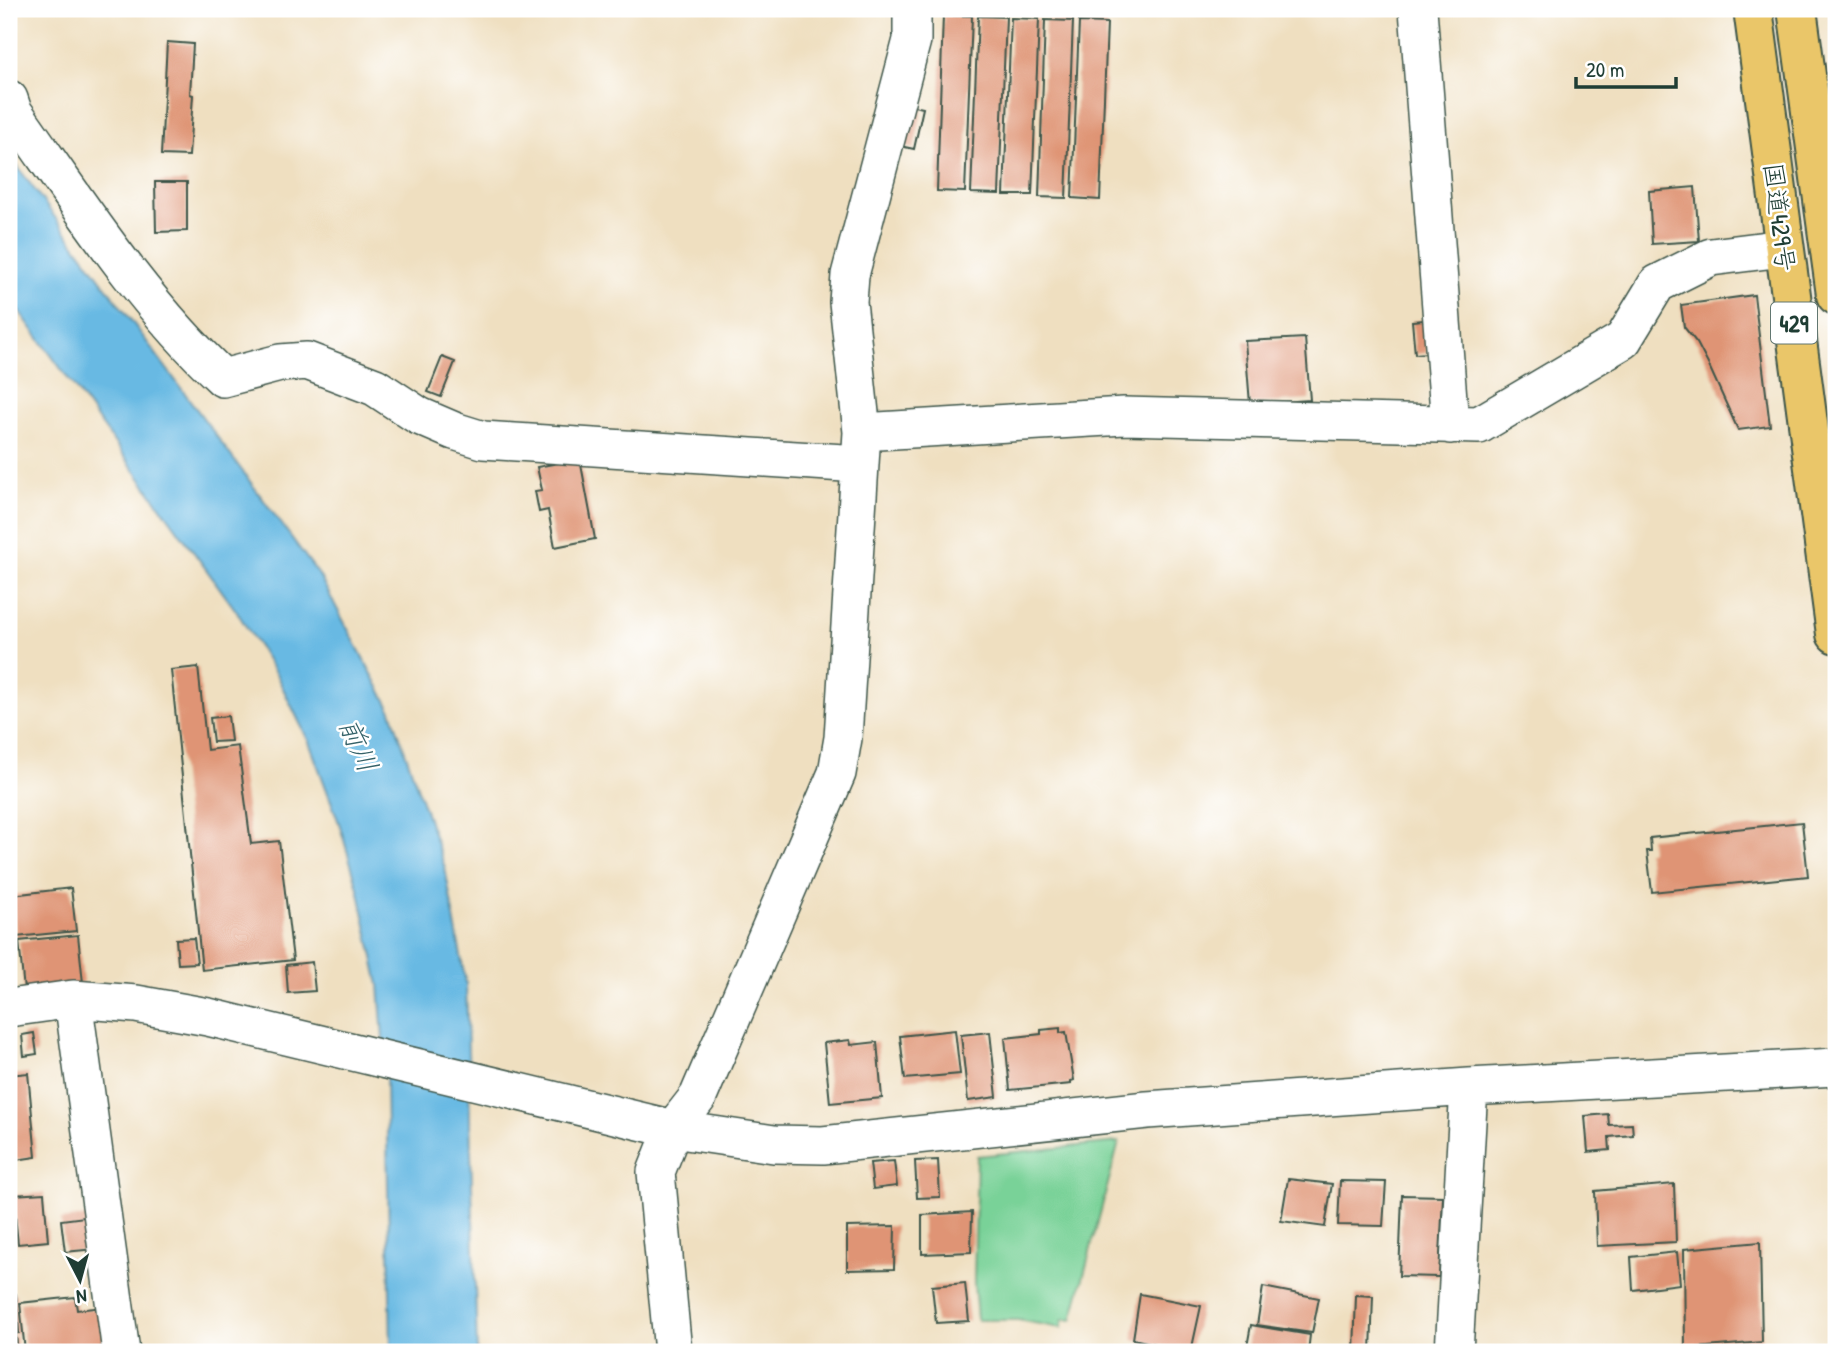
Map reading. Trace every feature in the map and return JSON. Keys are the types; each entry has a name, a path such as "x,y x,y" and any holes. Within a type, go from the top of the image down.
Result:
{"highway":[{"name":"国道429号","path":"1753,10 1836,634"},
{"name":"国道429号","path":"1797,10 1836,295"}],"street":[{"path":"673,1352 656,1172 673,1129 698,1097 837,773 843,738 861,448 848,302 850,275 912,40 912,9"},
{"path":"1418,9 1450,425"},
{"path":"9,99 13,111 109,245 190,347 223,378 280,363 307,361 375,387 419,416 454,432 483,440 861,448 1124,416 1479,425 1623,340 1657,284 1711,257 1783,248"},
{"path":"73,999 121,1352"},
{"path":"9,1008 73,999 136,1004 257,1029 673,1129 775,1144 823,1145 1147,1110 1469,1087 1836,1067"},
{"path":"1454,1352 1469,1087"}],"green space":[{"path":"1119,1142 1072,1320 1063,1319 1061,1328 1018,1320 977,1320 974,1282 977,1156"}],"water":[{"name":"前川","path":"9,155 319,575 390,708 445,868 466,984 477,1352 391,1352 386,1079 379,985 358,888 339,823 309,742 276,674 237,612 9,297"}],"building":[{"path":"943,15 972,16 965,192 937,191"},
{"path":"978,16 1006,17 999,194 971,193"},
{"path":"1011,18 1039,19 1032,195 1004,195"},
{"path":"1045,20 1073,21 1066,198 1039,197"},
{"path":"1079,22 1107,23 1100,200 1072,198"},
{"path":"167,42 193,44 189,156 161,155"},
{"path":"909,105 923,108 914,149 900,146"},
{"path":"155,182 187,182 187,231 156,232"},
{"path":"1695,187 1699,241 1652,244 1649,191"},
{"path":"1754,295 1770,426 1738,430 1697,343 1684,327 1681,305"},
{"path":"1424,320 1427,353 1415,354 1412,321"},
{"path":"1305,338 1310,400 1250,404 1245,341"},
{"path":"442,357 455,362 441,397 428,392"},
{"path":"580,459 595,539 555,547 548,510 539,512 535,491 542,490 537,467"},
{"path":"198,667 207,750 238,746 251,844 279,841 293,960 202,970 171,670"},
{"path":"228,716 231,741 213,742 210,718"},
{"path":"1802,822 1808,876 1652,892 1647,851 1651,851 1650,838"},
{"path":"71,888 76,931 16,937 12,895"},
{"path":"78,935 83,983 24,990 19,941"},
{"path":"194,938 197,963 178,964 176,939"},
{"path":"312,962 315,991 288,993 286,965"},
{"path":"1060,1028 1060,1033 1066,1032 1074,1080 1071,1084 1010,1090 1005,1038 1041,1034 1041,1030"},
{"path":"955,1030 960,1074 905,1079 900,1036"},
{"path":"990,1032 997,1097 968,1101 961,1035"},
{"path":"34,1033 37,1054 24,1056 22,1035"},
{"path":"850,1040 851,1045 877,1042 882,1098 830,1103 824,1043"},
{"path":"28,1073 36,1157 9,1161 9,1075"},
{"path":"1608,1114 1609,1125 1632,1124 1633,1135 1609,1137 1610,1150 1588,1152 1585,1116"},
{"path":"938,1160 940,1197 917,1198 915,1161"},
{"path":"894,1161 897,1186 873,1189 870,1163"},
{"path":"1288,1179 1332,1184 1325,1227 1281,1221"},
{"path":"1340,1181 1386,1182 1383,1226 1338,1225"},
{"path":"1674,1184 1676,1242 1597,1246 1595,1191"},
{"path":"44,1193 48,1241 18,1244 13,1195"},
{"path":"1402,1195 1443,1196 1439,1277 1399,1276"},
{"path":"9,1206 12,1206 15,1243 9,1244"},
{"path":"972,1212 971,1252 922,1254 922,1215"},
{"path":"92,1216 95,1249 65,1252 61,1220"},
{"path":"895,1226 894,1269 847,1270 847,1227"},
{"path":"1760,1242 1762,1342 1685,1349 1684,1249"},
{"path":"1677,1252 1680,1284 1633,1290 1631,1257"},
{"path":"965,1283 969,1321 936,1323 932,1286"},
{"path":"1263,1287 1319,1298 1312,1333 1257,1325"},
{"path":"9,1294 16,1294 19,1333 9,1335"},
{"path":"1140,1294 1201,1306 1191,1352 1133,1339"},
{"path":"1356,1295 1373,1296 1371,1352 1354,1352"},
{"path":"75,1297 77,1310 103,1307 107,1352 25,1352 20,1303"},
{"path":"1251,1325 1310,1335 1308,1352 1246,1352"},
{"path":"16,1336 18,1352 9,1352 9,1337"}]}
